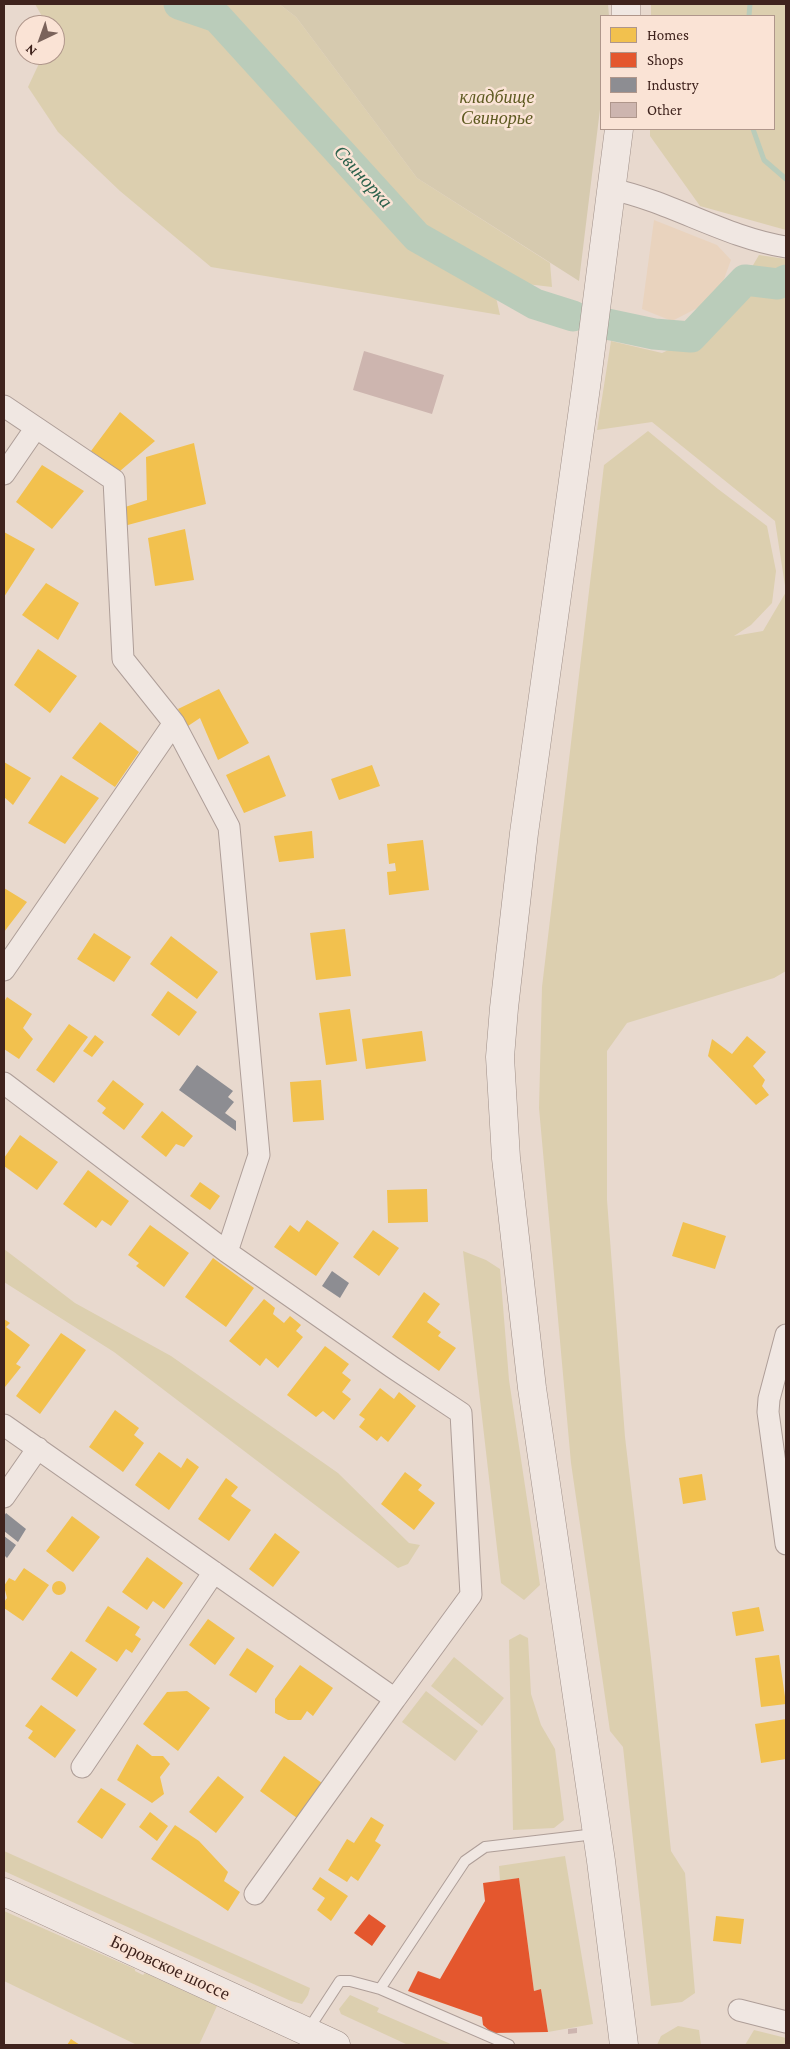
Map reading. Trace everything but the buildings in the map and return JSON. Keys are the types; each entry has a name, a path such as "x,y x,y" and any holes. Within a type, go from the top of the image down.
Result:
{"main road":[{"path":"619,130 586,387 524,833 500,1057 506,1158 532,1388 597,1833 624,2045"},
{"name":"Боровское шоссе","path":"4,1892 322,2040"}],"street":[{"path":"611,189 661,202 736,235 786,247"},
{"path":"4,406 35,429 114,480 123,659 174,723 229,827 259,1155 227,1252"},
{"path":"4,474 35,429"},
{"path":"4,970 174,723"},
{"path":"4,1082 227,1252 461,1413 471,1595 255,1894"},
{"path":"786,1335 769,1399 768,1412 786,1544"},
{"path":"4,1425 395,1699"},
{"path":"4,1497 38,1448"},
{"path":"82,1767 214,1572"},
{"path":"739,2010 786,2022"}],"lane":[{"path":"380,1989 466,1861 485,1847 597,1833"},
{"path":"322,2040 340,1981 350,1981 380,1989 510,2045"}],"shaded area":[{"path":"35,4 279,4 296,17 417,178 550,263 552,287 492,280 500,315 211,267 120,191 58,132 28,87 38,65 65,65 65,15 41,15"},
{"path":"651,4 786,4 786,230 700,206 650,136 650,130 775,130 775,15 651,15"},
{"path":"654,220 717,245 731,260 717,298 672,321 642,309"},
{"path":"759,255 786,259 786,592 775,521 652,422 597,430 611,341 662,353 716,328"},
{"path":"648,431 718,489 767,526 776,571 772,603 751,625 734,636 763,631 786,592 786,971 774,978 627,1023 607,1051 607,1200 625,1437 671,1851 685,1873 695,1993 682,2002 651,2006 623,1747 610,1731 571,1463 539,1108 542,987 604,465"},
{"path":"4,1249 75,1303 171,1356 338,1473 409,1543 420,1545 408,1564 398,1568 114,1352 4,1282"},
{"path":"463,1251 486,1260 500,1269 509,1380 540,1585 524,1600 501,1583"},
{"path":"520,1634 528,1638 531,1694 541,1725 555,1749 564,1820 554,1828 513,1830 509,1640"},
{"path":"454,1657 504,1698 482,1726 431,1686"},
{"path":"426,1691 478,1731 455,1761 402,1722"},
{"path":"4,1851 310,1988 308,1995 302,2004 291,2001 4,1871"},
{"path":"565,1856 593,2024 548,2032 541,1989 534,1991 519,1878 500,1881 499,1866"},
{"path":"4,1911 135,1969 135,1971 143,1975 145,1973 217,2006 199,2045 137,2045 4,1981"},
{"path":"350,1995 379,2008 377,2012 453,2045 408,2045 341,2014 339,2009"},
{"path":"678,2026 699,2030 701,2045 657,2045 661,2036"},
{"path":"754,2030 786,2038 786,2045 745,2045"}],"green space":[{"name":"кладбище Свинорье","path":"279,4 608,4 609,15 600,15 600,109 579,281 417,178 296,17"}],"waterway":[{"name":"Свинорка","path":"179,4 217,17 417,237 535,304 573,316"},
{"path":"749,15 750,4"},
{"path":"753,130 764,160 786,179"},
{"name":"Свинорка","path":"607,324 654,334 691,337 745,280 778,284 786,280"}]}
